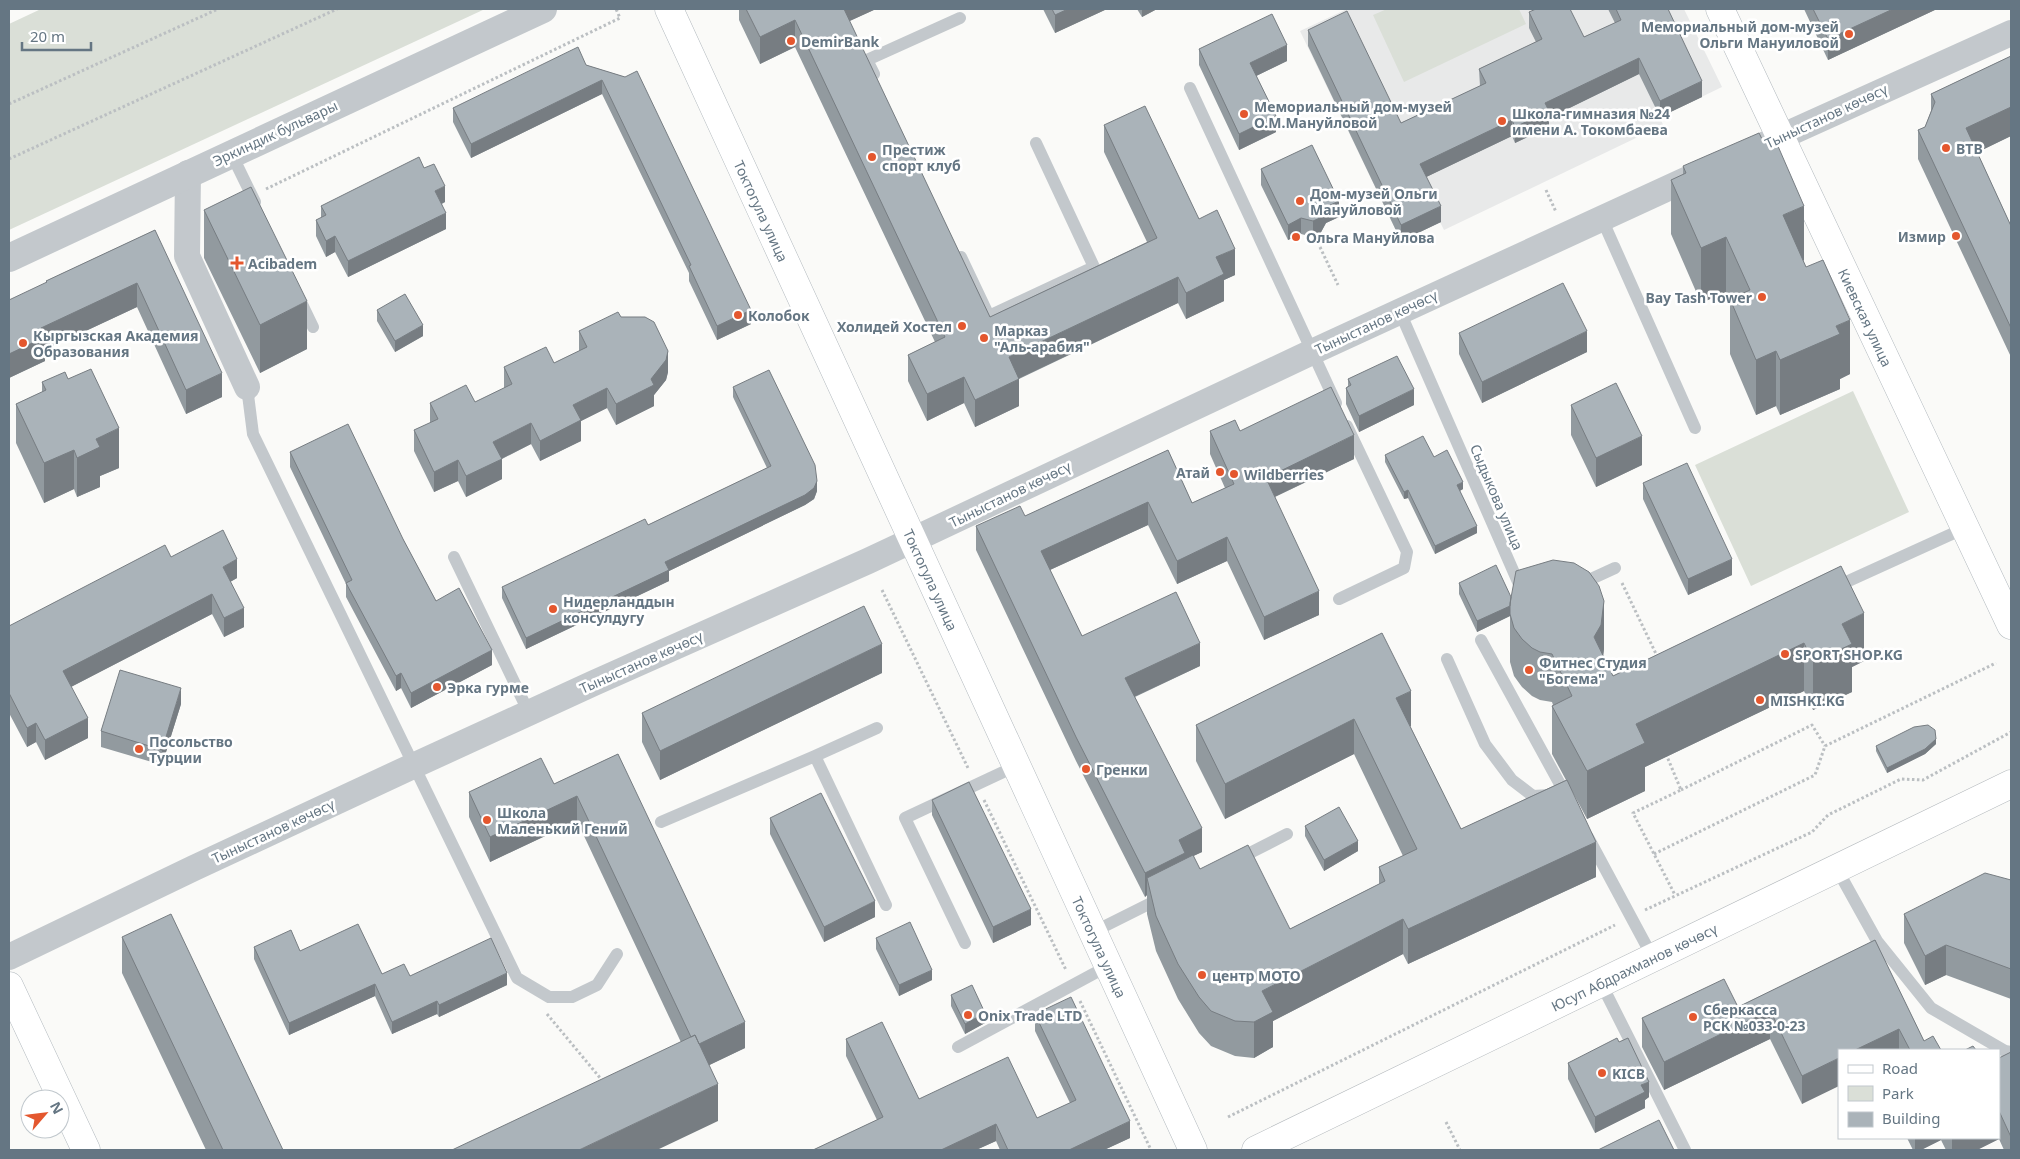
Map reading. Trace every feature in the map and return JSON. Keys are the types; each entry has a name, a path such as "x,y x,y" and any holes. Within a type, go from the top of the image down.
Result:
{"main road":[{"name":"Токтогула улица","path":"669,9 1193,1150"},
{"name":"Киевская улица","path":"1720,9 2011,625"},
{"name":"Юсуп Абдрахманов көчөсү","path":"1256,1150 2011,784"},
{"path":"9,986 86,1150"}],"street":[{"name":"Эркиндик бульвары","path":"9,258 542,9"},
{"name":"Тыныстанов көчөсү","path":"9,957 413,766 912,540 1312,352 2011,32"},
{"path":"188,174 187,256 248,387"}],"lane":[{"path":"880,87 867,60 960,18"},
{"path":"1190,88 1407,552 1404,568 1339,599"},
{"path":"956,245 989,316 1094,266 1036,143"},
{"path":"231,153 260,213"},
{"path":"1602,219 1695,428"},
{"path":"297,292 313,327"},
{"name":"Сыдыкова улица","path":"1400,312 1525,598"},
{"path":"248,387 253,434 517,978 549,997 572,997 597,985 616,954"},
{"path":"1826,591 1965,528"},
{"path":"454,557 529,713"},
{"path":"1563,592 1615,568"},
{"path":"1481,640 1575,812"},
{"path":"1447,660 1485,744 1512,780 1533,796 1565,795"},
{"path":"661,822 877,728"},
{"path":"815,756 886,905"},
{"path":"965,943 905,818 1016,766"},
{"path":"1584,830 1653,958"},
{"path":"1226,865 1288,834"},
{"path":"1837,869 1877,941 1931,1008 2005,1051 2011,1052"},
{"path":"1093,932 1174,892"},
{"path":"958,1047 1108,966"},
{"path":"1601,983 1685,1150"}],"path":[{"path":"9,104 218,9"},
{"path":"9,159 337,9"},
{"path":"252,196 620,18 616,9"},
{"path":"1320,247 1338,285"},
{"path":"1615,568 1662,666"},
{"path":"882,590 1152,1150"},
{"path":"1654,854 1815,775 1825,746 1996,663"},
{"path":"1675,895 1633,813 1812,725 1825,746"},
{"path":"1665,753 1680,790"},
{"path":"541,1007 601,1079"},
{"path":"1446,1122 1460,1150"}],"shaded area":[{"name":"Школа-гимназия №24 имени А. Токомбаева","path":"1347,9 1684,9 1722,87 1660,117 1663,125 1444,230 1440,222 1401,241 1300,31"}],"green space":[{"path":"41,9 485,9 9,230 9,24"},
{"path":"1387,9 1519,9 1526,24 1404,82 1373,15"},
{"path":"1853,391 1909,512 1751,586 1695,465"}],"building":[{"path":"746,9 844,9 990,317 1157,238 1104,125 1145,106 1199,219 1217,210 1235,249 1216,257 1224,274 1186,293 1178,277 1009,357 1019,379 975,400 964,377 927,394 908,355 945,337 795,20 760,37"},
{"path":"1052,9 1068,9 1055,15"},
{"path":"1536,9 1570,9 1584,37 1621,20 1616,9 1668,9 1702,81 1660,101 1639,58 1545,103 1549,111 1515,127 1512,120 1420,164 1441,206 1401,225 1308,30 1347,11 1401,123 1486,83 1479,69 1542,39 1529,12"},
{"path":"1813,9 1893,9 1828,39"},
{"path":"1272,14 1287,45 1250,63 1276,116 1239,134 1199,49"},
{"path":"578,47 586,65 625,77 637,71 751,310 717,326 689,266 691,265 602,80 471,144 453,108"},
{"path":"2011,56 2011,107 1966,128 2011,226 2011,328 1918,130 1925,127 1935,102 1931,94"},
{"path":"1759,133 1763,141 1774,137 1804,206 1783,215 1806,267 1823,260 1850,320 1836,326 1840,334 1780,360 1776,351 1756,360 1730,299 1750,290 1726,237 1701,248 1671,180 1686,173 1683,166"},
{"name":"Дом-музей Ольги Мануйловой","path":"1312,145 1339,201 1326,207 1320,218 1313,221 1301,218 1288,225 1261,169"},
{"path":"419,157 424,168 434,164 445,186 435,191 446,213 348,261 335,236 326,241 316,220 326,215 321,206"},
{"path":"251,187 307,301 260,325 204,210"},
{"path":"155,230 222,373 186,390 137,283 41,328 45,337 9,354 9,300"},
{"path":"1563,283 1587,331 1482,382 1459,333"},
{"path":"405,294 423,325 395,341 377,310"},
{"path":"618,312 621,317 645,317 654,322 668,351 666,360 651,379 654,385 616,404 607,388 573,405 581,420 540,441 531,423 493,442 502,459 466,476 458,460 434,472 414,430 438,419 430,403 466,385 475,402 512,384 504,367 546,347 554,363 587,347 579,331"},
{"path":"1397,356 1414,389 1359,416 1346,388 1351,385 1348,379"},
{"path":"91,369 119,428 96,439 100,447 77,458 74,450 44,463 16,404 46,390 42,382 65,372 68,379"},
{"path":"769,370 815,465 817,481 814,488 805,495 665,562 669,570 526,638 502,587 645,519 648,525 771,466 733,387"},
{"path":"1616,383 1642,436 1596,458 1571,405"},
{"path":"1331,387 1354,435 1266,478 1319,591 1264,617 1227,537 1177,561 1148,502 1041,551 1082,636 1176,592 1200,643 1125,678 1202,828 1179,840 1185,853 1145,873 1076,737 976,526 1020,506 1025,516 1168,450 1192,503 1234,484 1210,431 1235,420 1240,431"},
{"path":"348,424 403,539 436,601 459,588 492,650 411,693 401,673 396,676 346,583 352,580 290,452"},
{"path":"1423,436 1434,457 1447,450 1463,482 1457,485 1477,526 1435,546 1408,490 1404,492 1385,455"},
{"path":"1687,463 1732,559 1688,579 1643,483"},
{"path":"223,530 237,559 223,567 244,608 224,618 212,594 63,671 88,718 45,740 36,723 27,728 9,693 9,626 165,545 171,557"},
{"path":"1553,560 1574,563 1589,572 1599,586 1604,601 1601,625 1594,637 1613,676 1841,566 1864,613 1842,624 1852,644 1813,662 1804,643 1636,724 1645,743 1587,771 1552,706 1572,696 1552,654 1540,652 1532,648 1522,639 1514,628 1510,614 1510,603 1516,571"},
{"path":"1496,565 1511,597 1510,606 1477,621 1459,583"},
{"path":"864,606 882,644 660,751 642,713"},
{"path":"1382,633 1411,691 1396,698 1461,829 1567,780 1596,842 1408,929 1403,919 1262,991 1273,1012 1254,1022 1235,1021 1211,1011 1199,997 1178,964 1156,916 1147,878 1193,855 1200,869 1248,845 1290,929 1385,881 1379,867 1417,849 1354,719 1225,784 1196,725"},
{"path":"120,670 181,688 162,750 101,731"},
{"path":"1928,725 1935,730 1936,739 1925,749 1887,768 1876,746 1914,727"},
{"path":"618,754 745,1022 699,1044 695,1035 691,1037 577,796 490,837 469,792 541,758 554,784"},
{"path":"969,782 1031,909 993,927 932,800"},
{"path":"821,793 875,901 824,927 770,818"},
{"path":"1339,807 1358,841 1324,860 1305,826"},
{"path":"1985,873 2011,880 2011,969 1946,945 1925,956 1904,914"},
{"path":"171,914 283,1150 223,1150 122,937"},
{"path":"910,922 932,970 899,985 876,938"},
{"path":"358,924 382,974 404,964 410,976 491,938 507,973 439,1005 437,1001 392,1022 375,984 289,1023 254,947 291,930 300,951"},
{"path":"1875,940 1924,1041 1933,1036 1940,1049 1909,1049 1899,1029 1857,1049 1838,1049 1838,1058 1802,1076 1770,1010 1664,1062 1642,1018 1724,979 1738,1007"},
{"path":"972,985 985,1013 965,1024 951,995"},
{"path":"1071,997 1130,1121 1069,1150 1008,1150 996,1124 941,1150 813,1150 883,1117 846,1039 882,1022 919,1099 1008,1057 1037,1118 1076,1100 1035,1014"},
{"path":"695,1035 718,1084 579,1150 452,1150"},
{"path":"1617,1038 1619,1042 1628,1038 1649,1082 1641,1085 1645,1092 1595,1117 1568,1063"},
{"path":"2011,1052 2011,1137 2000,1113 2000,1058"},
{"path":"1659,1120 1674,1150 1598,1150"}],"place":[{"name":"Мемориальный дом-музей Ольги Мануиловой","path":"1849,34"},
{"name":"DemirBank","path":"791,41"},
{"name":"Мемориальный дом-музей О.М.Мануйловой","path":"1244,114"},
{"name":"Школа-гимназия №24 имени А. Токомбаева","path":"1502,121"},
{"name":"BTB","path":"1946,148"},
{"name":"Престиж спорт клуб","path":"872,157"},
{"name":"Дом-музей Ольги Мануйловой","path":"1300,201"},
{"name":"Измир","path":"1956,236"},
{"name":"Ольга Мануйлова","path":"1296,237"},
{"name":"Acibadem","path":"237,263"},
{"name":"Bay Tash Tower","path":"1762,297"},
{"name":"Колобок","path":"738,315"},
{"name":"Холидей Хостел","path":"962,326"},
{"name":"Марказ \"Аль-арабия\"","path":"984,338"},
{"name":"Кыргызская Академия Образования","path":"23,343"},
{"name":"Атай","path":"1220,472"},
{"name":"Wildberries","path":"1234,474"},
{"name":"Нидерланддын консулдугу","path":"553,609"},
{"name":"SPORT SHOP.KG","path":"1785,654"},
{"name":"Фитнес Студия \"Богема\"","path":"1529,670"},
{"name":"Эрка гурме","path":"437,687"},
{"name":"MISHKI.KG","path":"1760,700"},
{"name":"Посольство Турции","path":"139,749"},
{"name":"Гренки","path":"1086,769"},
{"name":"Школа Маленький Гений","path":"487,820"},
{"name":"центр МОТО","path":"1202,975"},
{"name":"Onix Trade LTD","path":"968,1015"},
{"name":"Сберкасса РСК №033-0-23","path":"1693,1017"},
{"name":"KICB","path":"1602,1073"}]}
